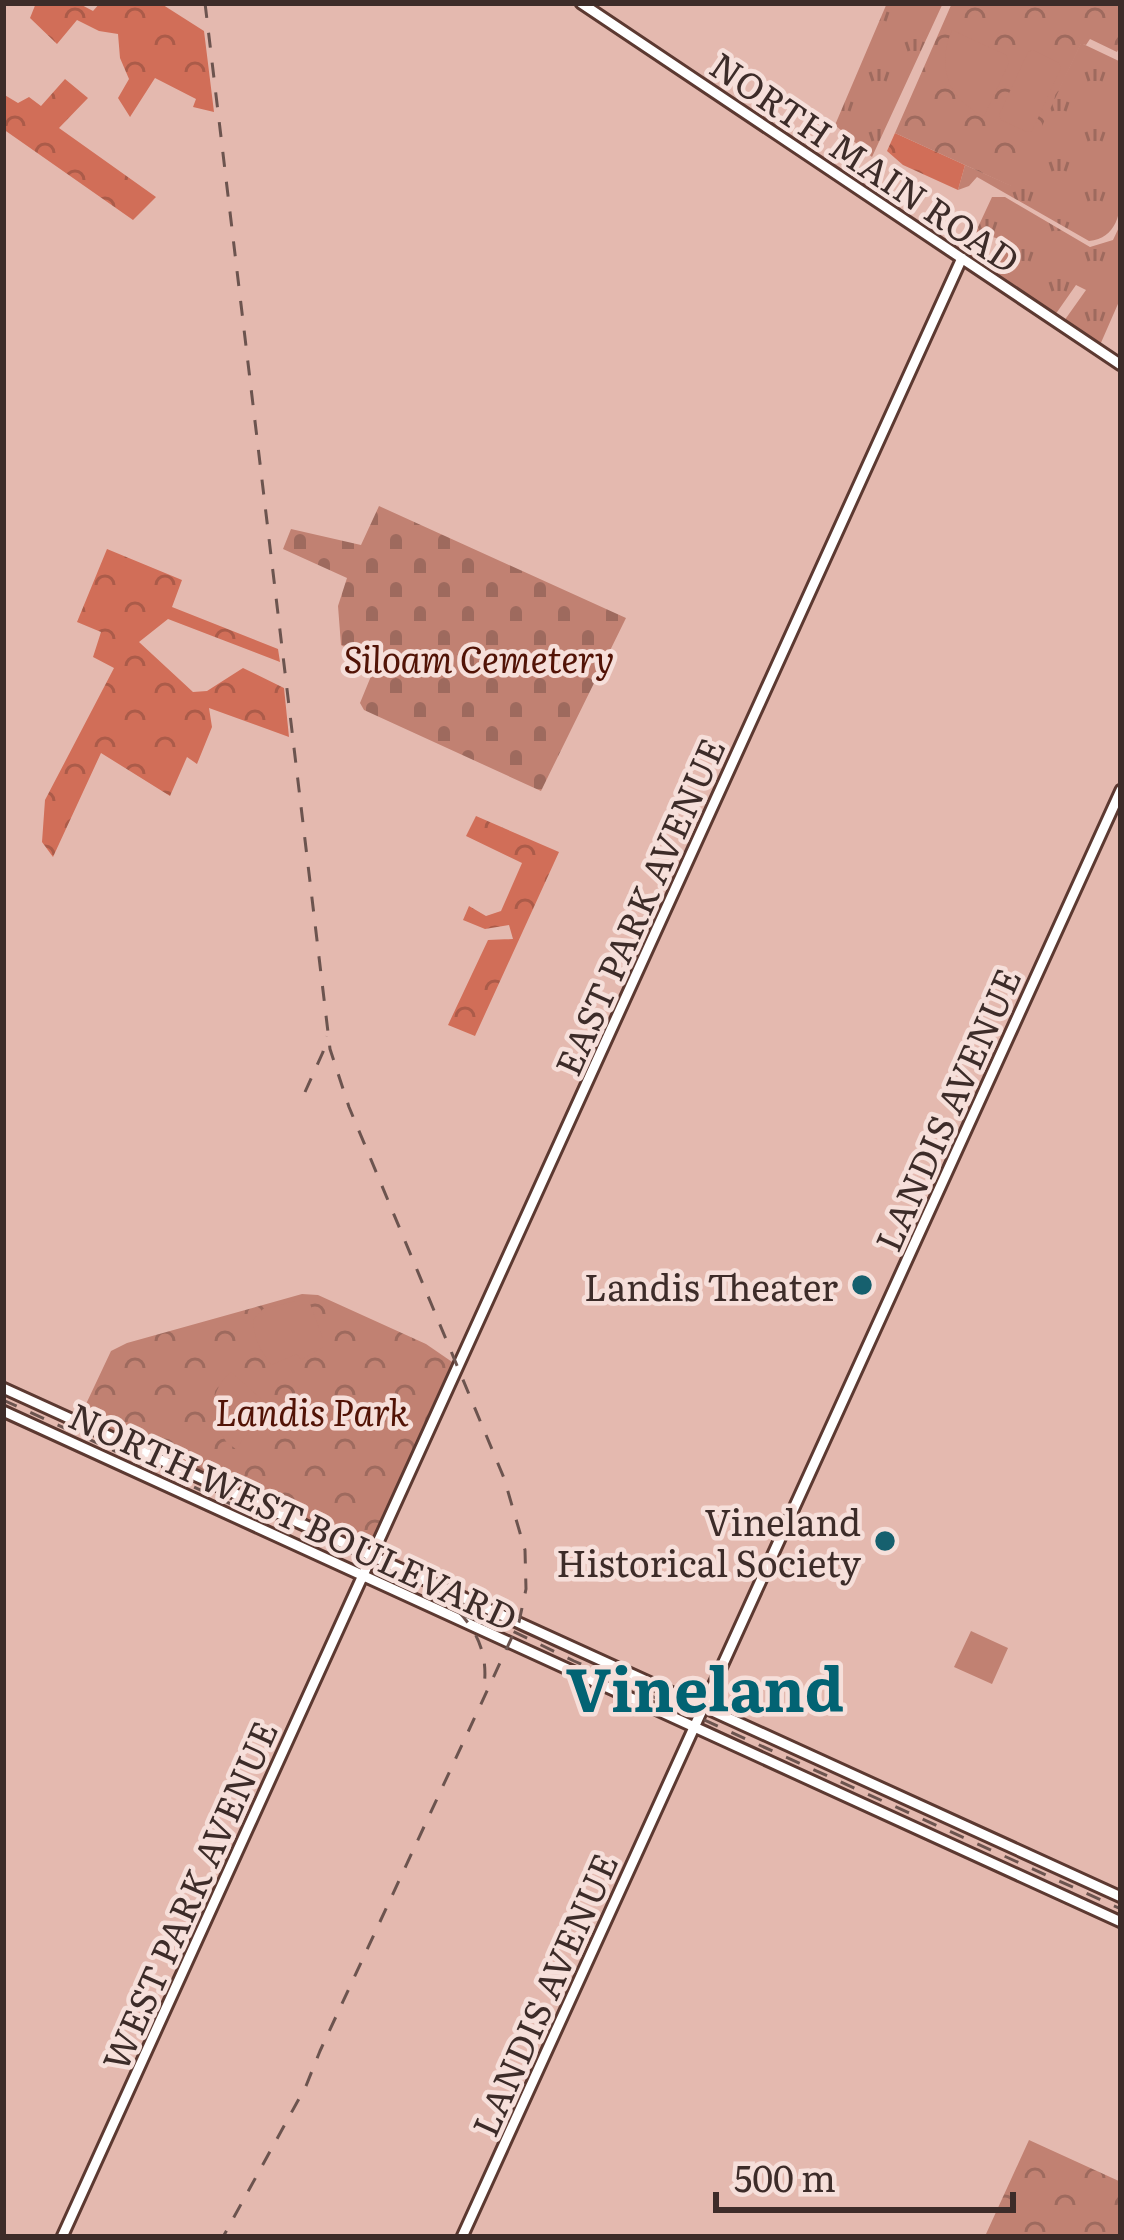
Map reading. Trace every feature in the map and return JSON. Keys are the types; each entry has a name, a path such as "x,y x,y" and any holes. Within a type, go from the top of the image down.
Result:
{"main road":[{"name":"NORTH MAIN ROAD","path":"581,3 1121,365"},
{"name":"EAST PARK AVENUE","path":"362,1576 962,258"},
{"name":"LANDIS AVENUE","path":"462,2237 1121,790"},
{"path":"3,1388 1121,1897"},
{"name":"NORTH WEST BOULEVARD","path":"3,1411 1121,1922"},
{"path":"70,1442 78,1421"},
{"name":"WEST PARK AVENUE","path":"62,2237 362,1576"}],"green space":[{"path":"36,3 78,3 93,11 100,3 160,3 204,31 214,112 193,107 196,99 155,78 130,117 118,98 129,79 120,58 118,34 77,20 57,44 30,18"},
{"path":"887,3 943,3 872,157 835,125"},
{"path":"952,3 1121,3 1117,52 1090,39 1081,44 1013,187 895,133"},
{"path":"952,30 1006,55 1009,63 984,116 962,101 948,80 945,56"},
{"path":"1081,43 1121,62 1120,207 1111,230 1089,241 977,177 958,190 965,165 1012,186"},
{"path":"1033,50 1061,68 1032,131 1027,132 999,115"},
{"path":"65,79 88,98 59,128 156,197 133,220 3,129 3,94 18,103 29,97 41,106"},
{"path":"895,133 965,165 958,190 903,165 887,151"},
{"path":"992,197 1005,197 1090,247 1113,240 1121,223 1121,297 1100,345 1064,321 1086,290 1076,285 1055,315 993,272 1010,242 989,236 976,261 966,253"},
{"name":"Siloam Cemetery","path":"379,506 626,618 541,791 364,710 360,703 376,664 341,645 338,606 347,578 283,549 291,529 361,545"},
{"path":"107,549 182,580 172,607 278,649 280,662 168,619 139,642 193,692 207,691 243,668 284,688 289,737 209,708 212,727 197,764 187,757 170,796 101,753 53,857 42,842 45,800 114,668 93,657 101,632 77,622"},
{"path":"476,816 559,852 475,1036 448,1025 488,940 513,939 509,925 485,929 463,920 469,906 486,916 501,911 522,863 466,836"},
{"name":"Landis Park","path":"302,1294 318,1295 426,1344 458,1366 372,1556 78,1421 111,1351"},
{"path":"309,1301 323,1347 301,1360 297,1354 271,1365 258,1343 254,1319 263,1309"},
{"path":"231,1372 268,1405 236,1449 212,1419 216,1393"},
{"path":"971,1631 1008,1648 992,1684 954,1667"},
{"path":"1029,2140 1121,2182 1121,2237 986,2234"}],"railway":[{"path":"205,3 330,1049 349,1107 504,1478 525,1550 526,1589 519,1622 306,2086 223,2237"},
{"path":"305,1092 326,1036"},
{"path":"3,1400 389,1576"},
{"path":"377,1570 1121,1909"},
{"path":"458,1611 480,1646 484,1687"}],"place":[{"name":"Landis Theater","path":"862,1285"},
{"name":"Vineland Historical Society","path":"885,1541"}],"district":[{"name":"Vineland","path":"705,1685"}]}
